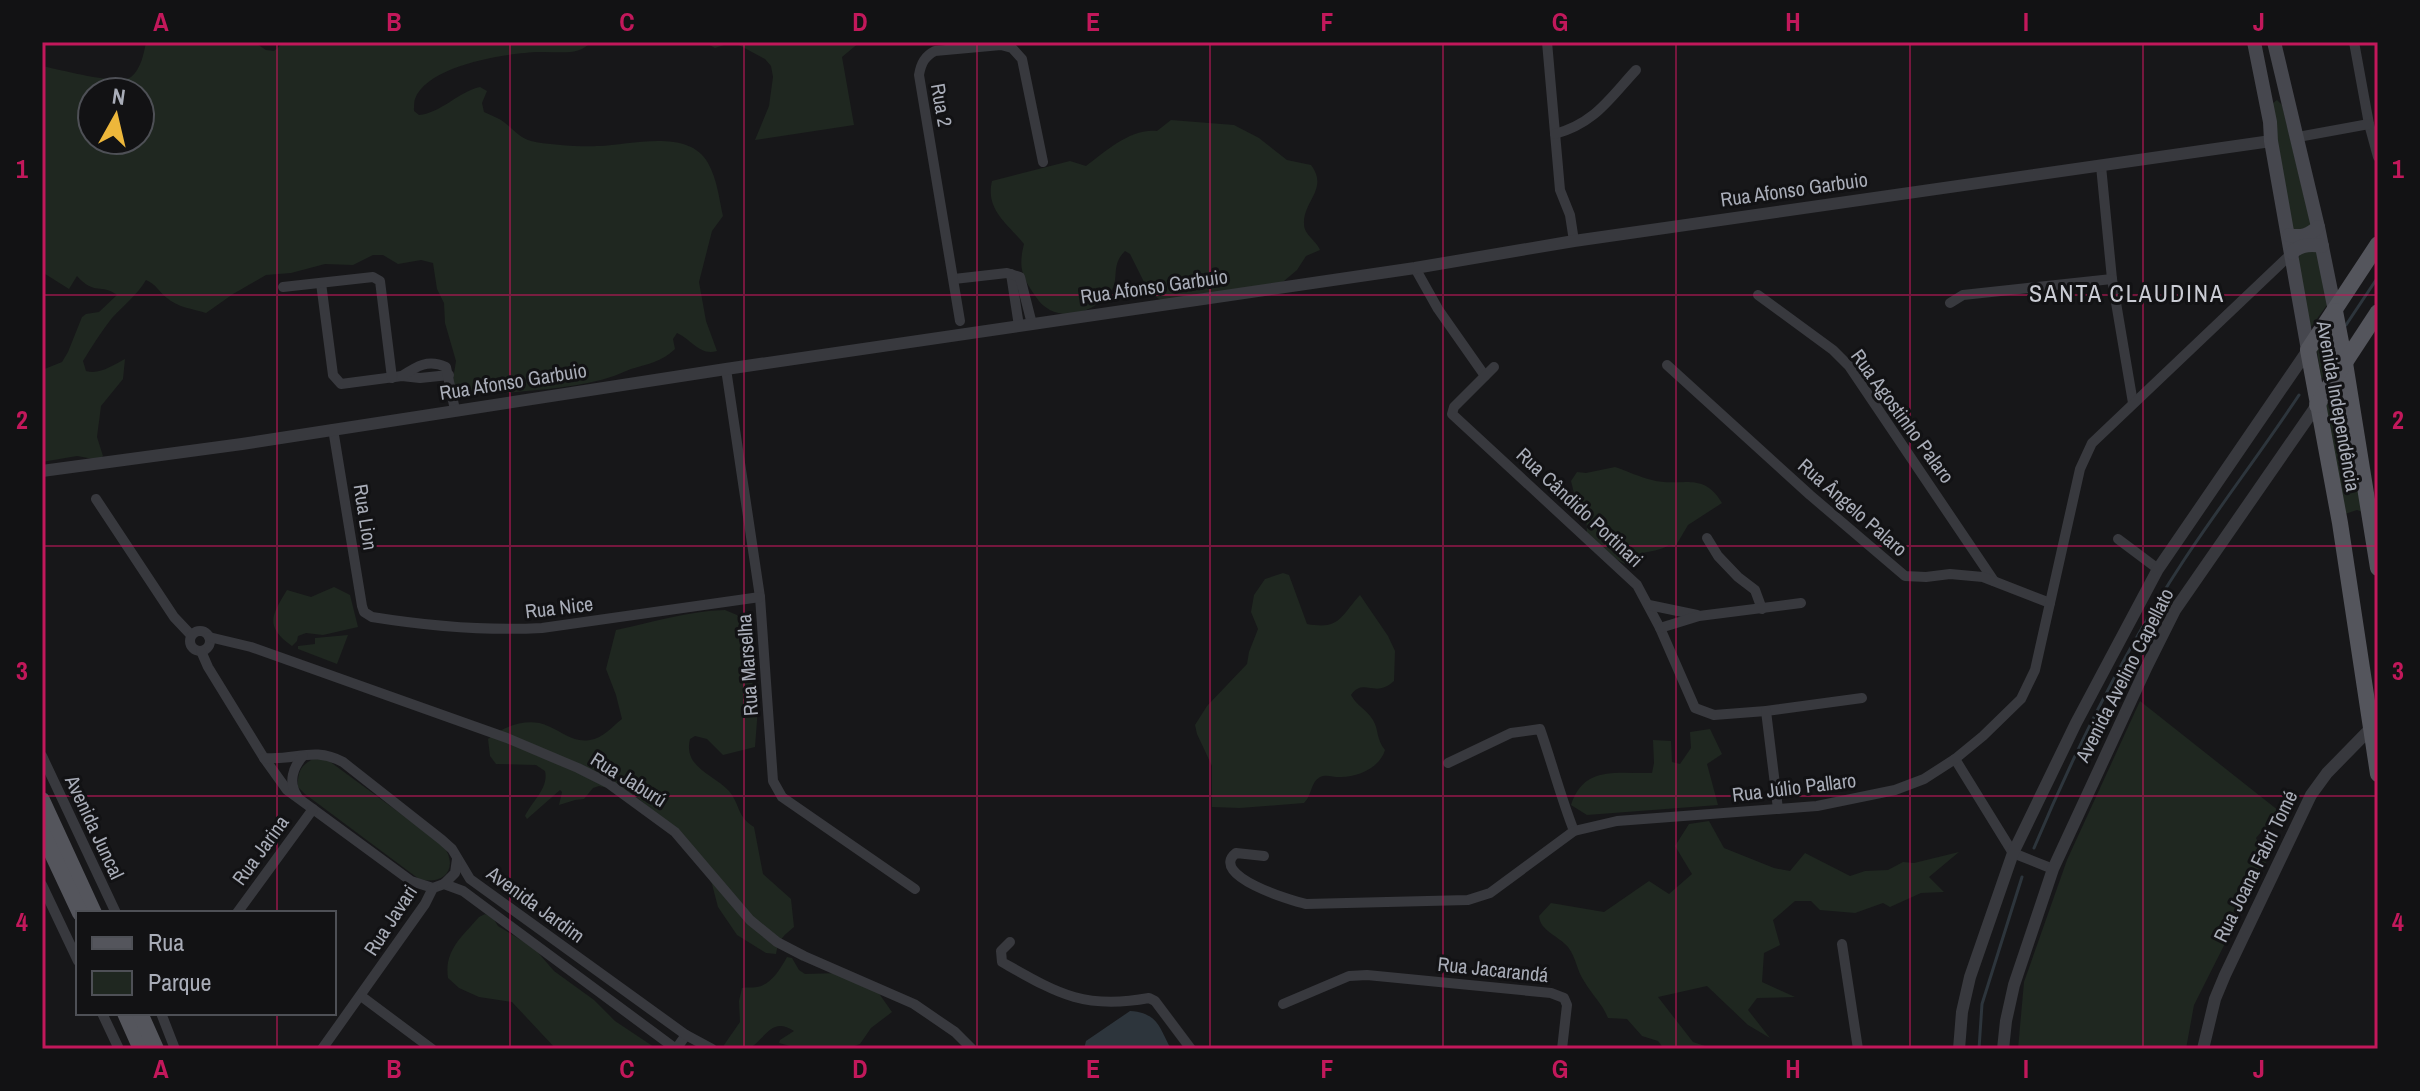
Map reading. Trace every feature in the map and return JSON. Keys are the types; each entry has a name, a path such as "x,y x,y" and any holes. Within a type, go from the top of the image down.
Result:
{"main road":[{"name":"Avenida Independência","path":"2254,42 2340,523 2374,725 2378,774"},
{"name":"Avenida Independência","path":"2274,42 2335,311 2377,564"},
{"path":"2270,122 2274,92 2280,93 2287,102"},
{"path":"2289,235 2298,237 2318,227"},
{"path":"2292,253 2296,248 2311,244 2322,246"},
{"path":"2308,350 2378,244"},
{"name":"Avenida Avelino Capellato","path":"2317,405 2378,312"},
{"path":"2340,523 2354,516 2362,518 2377,564"},
{"path":"2362,667 2366,673 2378,676"},
{"path":"42,800 93,911"},
{"path":"42,832 79,911"},
{"path":"126,1015 141,1049"},
{"path":"141,1015 156,1049"}],"street":[{"path":"1547,42 1560,190 1570,215 1574,241"},
{"path":"2354,42 2378,157"},
{"name":"Rua 2","path":"960,321 919,75 924,60 935,51 1001,45 1016,50 1022,59 1043,162"},
{"path":"1555,134 1574,129 1591,118 1636,70"},
{"path":"2298,137 2369,124"},
{"name":"Rua Afonso Garbuio","path":"42,471 242,444 1415,268 1574,241 2271,141"},
{"path":"2101,166 2112,279 2133,403"},
{"name":"Rua Júlio Pallaro","path":"1264,856 1236,853 1229,864 1232,871 1263,890 1290,901 1306,904 1468,900 1490,893 1574,831 1617,821 1846,801 1895,790 1924,779 1983,736 2024,695 2035,670 2080,469 2087,450 2292,253"},
{"path":"1415,268 1438,309 1485,376"},
{"path":"954,279 1011,274 1022,279 1025,325"},
{"path":"283,287 373,277 380,281 397,377"},
{"path":"1950,303 1963,295 2112,279"},
{"path":"321,283 333,375 341,384 397,377 418,365 438,363 446,367 449,375 455,410"},
{"name":"Rua Agostinho Palaro","path":"1758,295 1833,350 1849,366 1994,581"},
{"name":"Avenida Avelino Capellato","path":"1959,1049 1962,1012 1970,977 2013,853 2089,697 2158,569 2308,350"},
{"name":"Rua Ângelo Palaro","path":"1667,365 1810,495 1905,576 1971,575 2050,603"},
{"name":"Rua Cândido Portinari","path":"1494,367 1454,407 1452,414 1637,585 1660,628 1695,708 1714,715 1862,698"},
{"name":"Rua Marselha","path":"726,369 760,597 773,781 782,797 915,889"},
{"name":"Avenida Avelino Capellato","path":"2003,1049 2014,985 2053,869 2147,666 2175,610 2317,405"},
{"name":"Rua Lion","path":"333,429 364,612"},
{"path":"96,499 174,617 191,635 191,646 201,651 264,758 287,790 411,881 433,888 444,884"},
{"path":"1707,538 1718,556 1755,590 1762,609"},
{"path":"2118,539 2158,569"},
{"name":"Rua Nice","path":"364,612 384,619 506,630 542,628 760,597"},
{"path":"1660,628 1699,616 1801,603"},
{"path":"1649,605 1699,616"},
{"path":"191,635 201,630 209,637 208,646 201,651"},
{"name":"Rua Jaburú","path":"209,637 251,647 507,738 608,783 675,832 750,920 777,942 914,1004 947,1026 972,1049"},
{"path":"1766,711 1778,809"},
{"name":"Rua Joana Fabri Tomé","path":"2203,1049 2215,999 2311,795 2327,773 2374,725"},
{"path":"1448,763 1511,733 1540,729 1574,831"},
{"path":"297,797 293,790 293,770 305,755"},
{"name":"Avenida Jardim","path":"264,758 329,755 343,762 442,840 470,879 696,1045 712,1049"},
{"name":"Avenida Juncal","path":"42,756 115,911"},
{"path":"1955,759 2013,853 2053,869"},
{"name":"Rua Jarina","path":"238,911 313,809"},
{"name":"Rua Javari","path":"444,884 455,873 457,859"},
{"name":"Avenida Jardim","path":"444,884 463,891 676,1049"},
{"path":"42,885 76,957"},
{"name":"Rua Javari","path":"322,1049 425,904 433,888"},
{"path":"1010,942 1001,951 1002,962 1052,990 1072,998 1097,1002 1149,998 1155,1001 1191,1049"},
{"path":"1842,944 1858,1049"},
{"name":"Rua Jacarandá","path":"1283,1004 1349,976 1367,975 1557,994 1564,998 1567,1005 1562,1049"},
{"path":"361,996 432,1049"},
{"path":"103,1015 119,1049"},
{"path":"162,1015 175,1049"},
{"path":"676,1049 686,1035"}],"green space":[{"path":"146,42 254,42 274,51 284,42 591,42 580,50 508,55 451,69 422,87 415,99 414,111 419,115 427,113 480,87 487,91 482,103 484,112 501,120 526,140 583,146 673,142 699,152 714,176 723,216 712,231 699,282 706,321 717,351 701,349 677,333 673,339 675,349 665,357 601,380 531,391 474,392 456,397 451,392 456,361 433,263 421,260 398,264 383,255 373,255 353,265 325,264 291,273 266,275 206,313 175,304 146,280 112,318 83,361 86,371 96,372 125,359 123,379 101,406 97,437 103,456 99,460 77,456 42,462 42,370 62,362 82,317 99,312 117,295 93,288 77,276 69,289 42,272 42,66 92,76 76,76 76,156 156,156 156,76 132,76 142,61"},
{"path":"704,42 860,42 842,57 854,125 755,140 769,106 773,77 771,66 765,59 737,44 715,48"},
{"path":"2277,100 2282,105 2312,229 2292,230 2272,104"},
{"path":"1171,120 1234,125 1259,138 1287,160 1311,165 1317,181 1304,224 1320,250 1306,256 1297,270 1284,281 1269,287 1162,301 1149,292 1130,254 1125,251 1118,262 1114,286 1094,306 1074,314 1063,314 1044,306 1024,278 1021,260 1024,244 995,208 992,181 1070,161 1086,166 1128,137 1157,131"},
{"path":"2319,250 2327,305 2311,327 2298,259 2301,253"},
{"path":"2332,329 2334,361 2328,373 2321,378 2317,350"},
{"path":"2339,386 2365,513 2357,510 2342,515 2325,406"},
{"path":"1615,467 1662,482 1699,483 1715,493 1722,503 1688,525 1675,547 1669,545 1642,553 1625,564 1608,555 1587,534 1586,510 1574,493 1571,481 1577,472"},
{"path":"1283,573 1289,575 1307,624 1333,623 1360,595 1388,636 1395,651 1394,681 1381,688 1361,688 1351,695 1373,720 1385,750 1373,767 1360,774 1320,777 1304,803 1212,807 1212,766 1195,725 1207,706 1247,664 1258,629 1251,612 1254,595 1265,579"},
{"path":"334,587 350,595 358,627 323,635 306,633 298,636 292,646 283,639 273,620 287,590 311,597"},
{"path":"725,610 737,615 747,632 758,708 755,747 723,755 707,739 695,736 690,739 689,749 695,763 733,796 744,819 754,827 763,874 791,899 794,927 782,938 776,954 766,953 737,935 718,907 706,874 667,823 639,799 599,786 593,788 584,799 559,805 560,790 527,819 525,816 545,783 545,771 536,765 496,764 490,756 488,739 501,730 524,723 540,723 584,741 603,735 622,719 606,669 616,630 684,615"},
{"path":"348,635 337,664 298,649 298,646 315,644 315,638"},
{"path":"2140,701 2279,811 2256,838 2267,860 2194,1005 2186,1049 2018,1049 2024,982 2067,860"},
{"path":"1710,729 1722,754 1707,764 1718,805 1587,815 1571,805 1584,783 1603,774 1652,773 1653,740 1671,741 1672,762 1680,764 1691,748 1690,732"},
{"path":"316,758 329,761 442,844 450,860 447,873 436,880 419,879 305,794 298,787 299,773 303,766"},
{"path":"1709,821 1724,848 1774,868 1790,871 1805,853 1850,876 1959,852 1929,877 1944,892 1921,893 1890,907 1883,903 1855,913 1820,910 1811,901 1795,901 1773,920 1780,945 1764,953 1762,982 1795,997 1757,998 1748,1010 1770,1038 1748,1025 1707,986 1658,997 1693,1042 1714,1049 1664,1049 1658,1041 1642,1036 1627,1019 1608,1018 1582,977 1571,951 1543,926 1539,916 1551,903 1604,912 1649,881 1669,894 1692,874 1675,846 1689,824"},
{"path":"485,914 493,918 498,926 534,948 554,971 594,1000 615,1021 657,1049 556,1049 512,1002 479,997 459,988 448,978 449,959 461,938"},
{"path":"787,957 792,958 805,974 840,973 873,985 892,1012 871,1028 860,1044 846,1049 801,1049 779,1043 794,1031 779,1026 747,1049 726,1049 724,1045 740,1022 742,988 767,983"}],"shaded area":[{"path":"1130,1011 1152,1018 1171,1049 1084,1049 1086,1041"}],"waterway":[{"path":"2346,325 2378,277"},
{"path":"2034,848 2084,737 2141,629 2198,539 2299,395"},
{"path":"1979,1049 1982,1004 2022,877"}],"district":[{"name":"SANTA CLAUDINA","path":"2127,293"}]}
